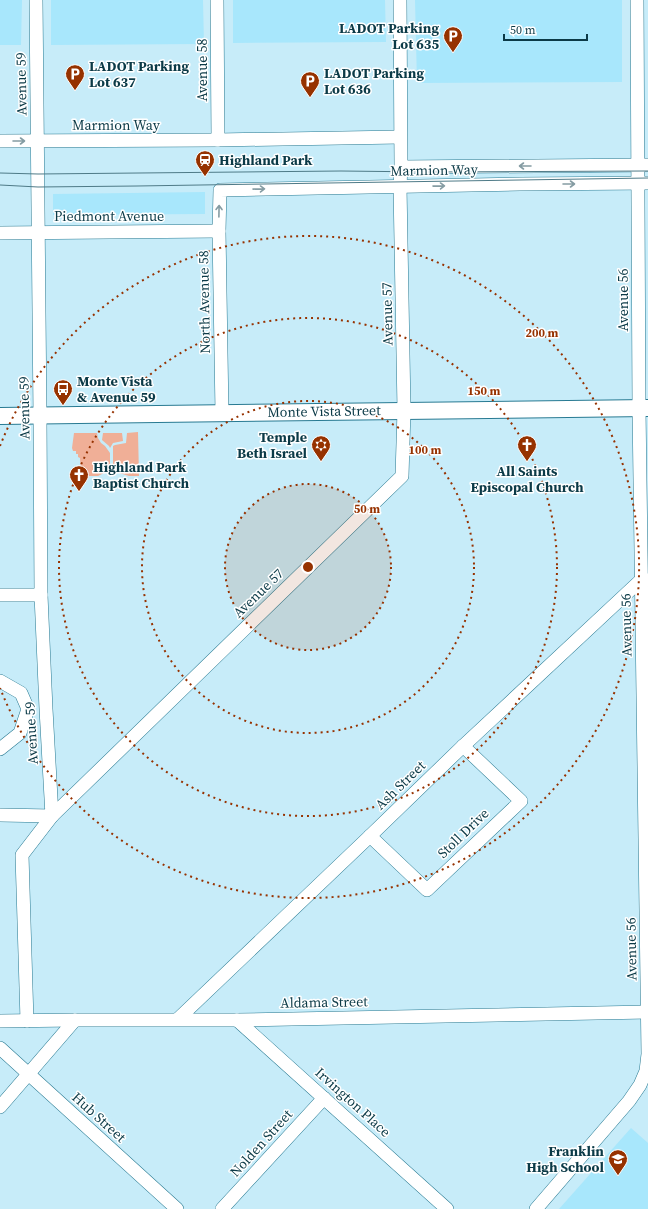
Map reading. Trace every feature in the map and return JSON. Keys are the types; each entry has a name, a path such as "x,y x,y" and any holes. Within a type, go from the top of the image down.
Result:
{"street":[{"name":"Avenue 59","path":"36,0 41,595 52,816"},
{"name":"Avenue 58","path":"217,0 218,140"},
{"name":"Avenue 57","path":"26,1021 22,855 52,816 402,476 404,410 400,186 400,0"},
{"name":"Avenue 56","path":"536,1209 629,1101 640,1085 646,1071 648,1054 643,165 636,0"},
{"name":"Marmion Way","path":"0,141 400,137"},
{"name":"Marmion Way","path":"401,167 643,165"},
{"name":"Marmion Way","path":"220,190 643,183"},
{"name":"North Avenue 58","path":"220,190 219,231 222,413"},
{"name":"Piedmont Avenue","path":"0,233 219,231"},
{"name":"Monte Vista Street","path":"0,416 644,408"},
{"name":"Ash Street","path":"178,1020 462,746 645,580"},
{"path":"0,595 41,595"},
{"path":"0,681 21,693 28,709 20,733 0,749"},
{"path":"28,709 46,709"},
{"name":"Stoll Drive","path":"370,836 427,890 520,801 462,746"},
{"path":"0,815 52,816"},
{"name":"Aldama Street","path":"0,1021 237,1020 648,1012"},
{"path":"0,1107 75,1020"},
{"name":"Irvington Place","path":"237,1020 447,1209"},
{"name":"Hub Street","path":"0,1048 177,1209"},
{"name":"Nolden Street","path":"222,1209 324,1098"}],"shaded area":[{"path":"0,0 22,0 21,45 0,45"},
{"path":"51,0 203,0 204,44 51,45"},
{"path":"233,0 385,0 386,42 233,43"},
{"path":"415,0 622,0 622,82 417,83"},
{"path":"205,192 205,214 53,215 53,194"},
{"path":"138,432 139,476 129,476 113,471 113,446 126,443 127,433"},
{"path":"74,433 97,433 101,443 110,453 110,470 98,476 81,476 80,458 78,457 78,454 76,454 76,451 73,451 72,448"},
{"path":"103,433 122,433 123,441 113,443 110,448 102,440"},
{"name":"Franklin High School","path":"631,1128 648,1143 648,1209 559,1209"}],"tram line":[{"path":"0,173 648,171"},
{"path":"0,185 38,187 137,186 648,178"}],"place":[{"name":"LADOT Parking Lot 635","path":"453,53"},
{"name":"LADOT Parking Lot 637","path":"75,91"},
{"name":"LADOT Parking Lot 636","path":"310,98"},
{"name":"Highland Park","path":"205,177"},
{"name":"Monte Vista & Avenue 59","path":"63,406"},
{"name":"Temple Beth Israel","path":"321,462"},
{"name":"All Saints Episcopal Church","path":"527,462"},
{"name":"Highland Park Baptist Church","path":"79,492"},
{"name":"Franklin High School","path":"618,1176"}]}
